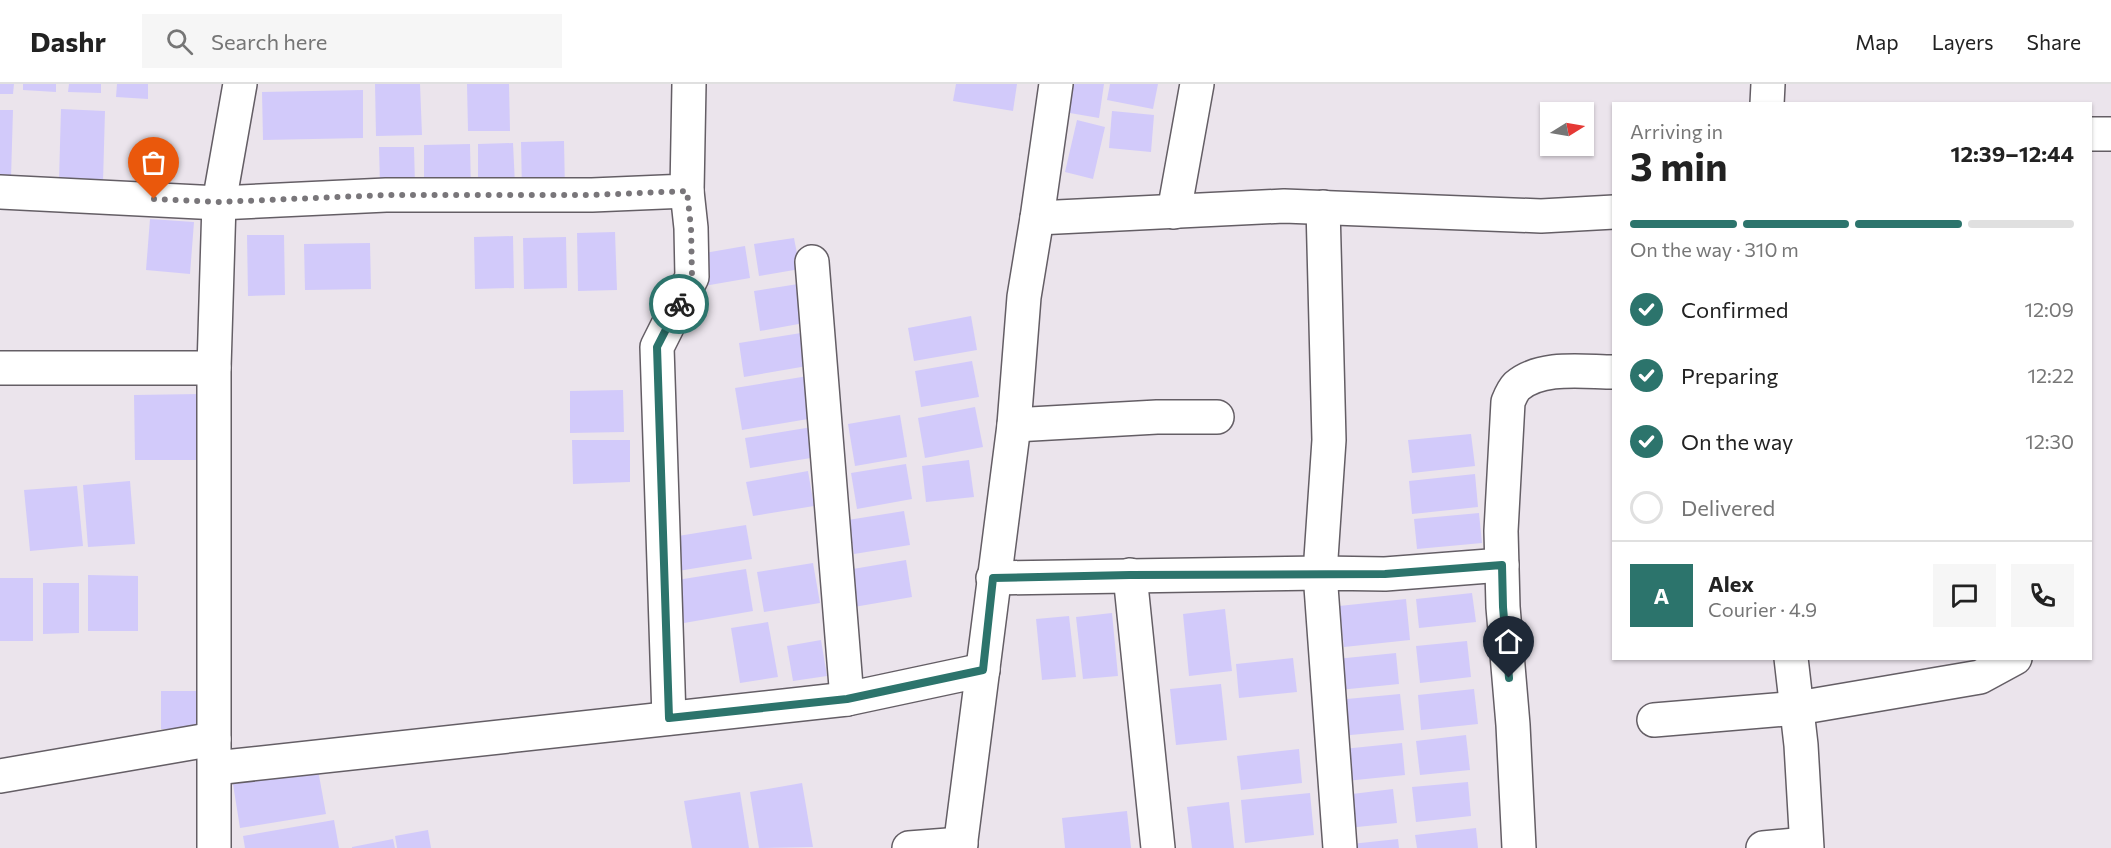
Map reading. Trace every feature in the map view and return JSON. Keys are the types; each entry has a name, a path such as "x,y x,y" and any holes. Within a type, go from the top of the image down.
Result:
{"street":[{"path":"214,848 214,368 219,202 240,84"},
{"path":"669,718 657,347 692,277 691,228 687,191 689,84"},
{"path":"909,848 960,846 1014,425 1024,297 1056,84"},
{"path":"1174,212 1197,84"},
{"path":"1767,102 1768,84"},
{"path":"2092,134 2111,134"},
{"path":"0,192 219,202 386,195 592,195 687,191"},
{"path":"1037,218 1284,206 1541,216 1612,212"},
{"path":"1323,207 1329,440 1320,573 1340,848"},
{"path":"812,262 847,699"},
{"path":"0,368 214,368"},
{"path":"1519,848 1513,725 1503,607 1501,531 1508,402 1515,387 1533,376 1556,372 1612,372"},
{"path":"1014,425 1157,417 1217,417"},
{"path":"993,578 1385,574 1502,565"},
{"path":"1130,575 1158,848"},
{"path":"1763,848 1806,846 1798,708 1791,660"},
{"path":"1654,720 1798,708 1980,677 2012,660"},
{"path":"0,776 215,753 669,718 847,699 983,670"}],"building":[{"path":"0,84 14,84 13,94 0,94"},
{"path":"23,84 56,84 56,92 23,90"},
{"path":"69,84 101,84 101,93 68,92"},
{"path":"117,84 148,84 148,99 116,97"},
{"path":"375,84 420,84 422,135 376,136"},
{"path":"467,84 509,84 510,131 468,131"},
{"path":"956,84 1017,84 1013,111 953,101"},
{"path":"1069,84 1104,84 1099,118 1064,112"},
{"path":"1110,84 1158,84 1153,109 1107,100"},
{"path":"363,90 363,138 263,140 262,92"},
{"path":"61,109 105,111 103,182 59,180"},
{"path":"0,110 13,110 11,178 0,178"},
{"path":"1112,111 1154,115 1151,152 1109,148"},
{"path":"1077,120 1105,127 1093,179 1065,172"},
{"path":"564,141 565,190 522,191 521,142"},
{"path":"513,143 515,185 478,186 478,144"},
{"path":"470,144 471,190 424,191 424,145"},
{"path":"379,147 414,147 415,185 380,186"},
{"path":"150,219 194,222 190,274 146,270"},
{"path":"615,232 617,290 578,291 577,233"},
{"path":"247,235 284,235 285,295 248,296"},
{"path":"513,236 514,288 475,289 474,237"},
{"path":"566,237 567,288 524,289 523,238"},
{"path":"794,238 800,269 759,276 754,244"},
{"path":"370,243 371,289 305,290 304,244"},
{"path":"745,246 750,278 704,286 699,254"},
{"path":"798,284 804,323 760,331 754,291"},
{"path":"971,316 977,350 914,361 908,328"},
{"path":"801,333 807,366 744,377 739,343"},
{"path":"972,361 979,397 921,407 915,371"},
{"path":"808,376 814,418 742,430 735,388"},
{"path":"623,390 624,432 570,433 570,391"},
{"path":"200,394 200,460 135,460 134,395"},
{"path":"975,407 983,447 925,458 918,418"},
{"path":"900,415 907,457 855,466 848,424"},
{"path":"812,427 817,457 750,468 745,438"},
{"path":"1471,434 1475,466 1412,473 1408,440"},
{"path":"572,440 630,440 630,482 573,484"},
{"path":"969,460 974,497 926,502 922,466"},
{"path":"906,464 912,499 857,509 851,473"},
{"path":"808,471 814,506 753,516 746,482"},
{"path":"1475,474 1478,507 1412,514 1409,481"},
{"path":"130,481 135,544 88,547 83,485"},
{"path":"77,486 83,546 30,551 24,490"},
{"path":"904,511 910,545 854,554 848,520"},
{"path":"1479,513 1482,543 1417,549 1414,519"},
{"path":"746,525 752,559 678,571 672,537"},
{"path":"906,560 912,597 854,607 847,570"},
{"path":"813,563 820,603 764,612 757,572"},
{"path":"746,569 753,611 684,623 677,580"},
{"path":"88,575 138,576 138,631 88,631"},
{"path":"0,578 33,578 33,641 0,641"},
{"path":"43,583 79,583 79,633 43,634"},
{"path":"1472,593 1476,622 1419,628 1416,599"},
{"path":"1406,599 1410,640 1344,647 1339,606"},
{"path":"1225,609 1232,671 1189,676 1183,614"},
{"path":"1112,613 1118,676 1083,679 1076,617"},
{"path":"1069,616 1076,677 1042,680 1036,619"},
{"path":"768,622 778,677 740,683 731,628"},
{"path":"821,640 827,676 793,681 787,646"},
{"path":"1467,641 1471,677 1420,683 1416,646"},
{"path":"1396,653 1399,684 1339,690 1336,659"},
{"path":"1293,658 1297,692 1239,698 1236,664"},
{"path":"1221,684 1227,740 1176,745 1170,689"},
{"path":"1474,689 1478,724 1421,730 1418,695"},
{"path":"161,691 205,691 204,729 161,729"},
{"path":"1400,694 1404,730 1340,736 1336,700"},
{"path":"1466,735 1470,770 1420,775 1416,741"},
{"path":"1402,743 1405,775 1346,781 1343,749"},
{"path":"1299,749 1302,783 1241,790 1237,756"},
{"path":"318,770 326,814 240,828 233,784"},
{"path":"1468,782 1471,816 1416,822 1412,787"},
{"path":"802,783 813,847 759,848 750,792"},
{"path":"1393,789 1397,823 1347,828 1344,795"},
{"path":"740,792 749,848 692,848 684,801"},
{"path":"1310,793 1314,835 1245,843 1241,800"},
{"path":"1229,802 1234,848 1192,848 1187,807"},
{"path":"1127,811 1131,848 1065,848 1062,818"},
{"path":"334,820 339,848 245,848 243,836"},
{"path":"1476,828 1478,848 1417,848 1415,835"},
{"path":"428,830 431,848 397,848 395,836"},
{"path":"393,839 395,848 352,848 352,847"},
{"path":"1398,839 1399,848 1352,848 1351,844"}],"way so far":[{"path":"154,199 219,202 386,195 592,195 687,191 691,228 692,277 679,304"}],"route":[{"path":"679,304 657,347 669,718 847,699 983,670 993,578 1385,574 1502,565 1509,678"}]}
